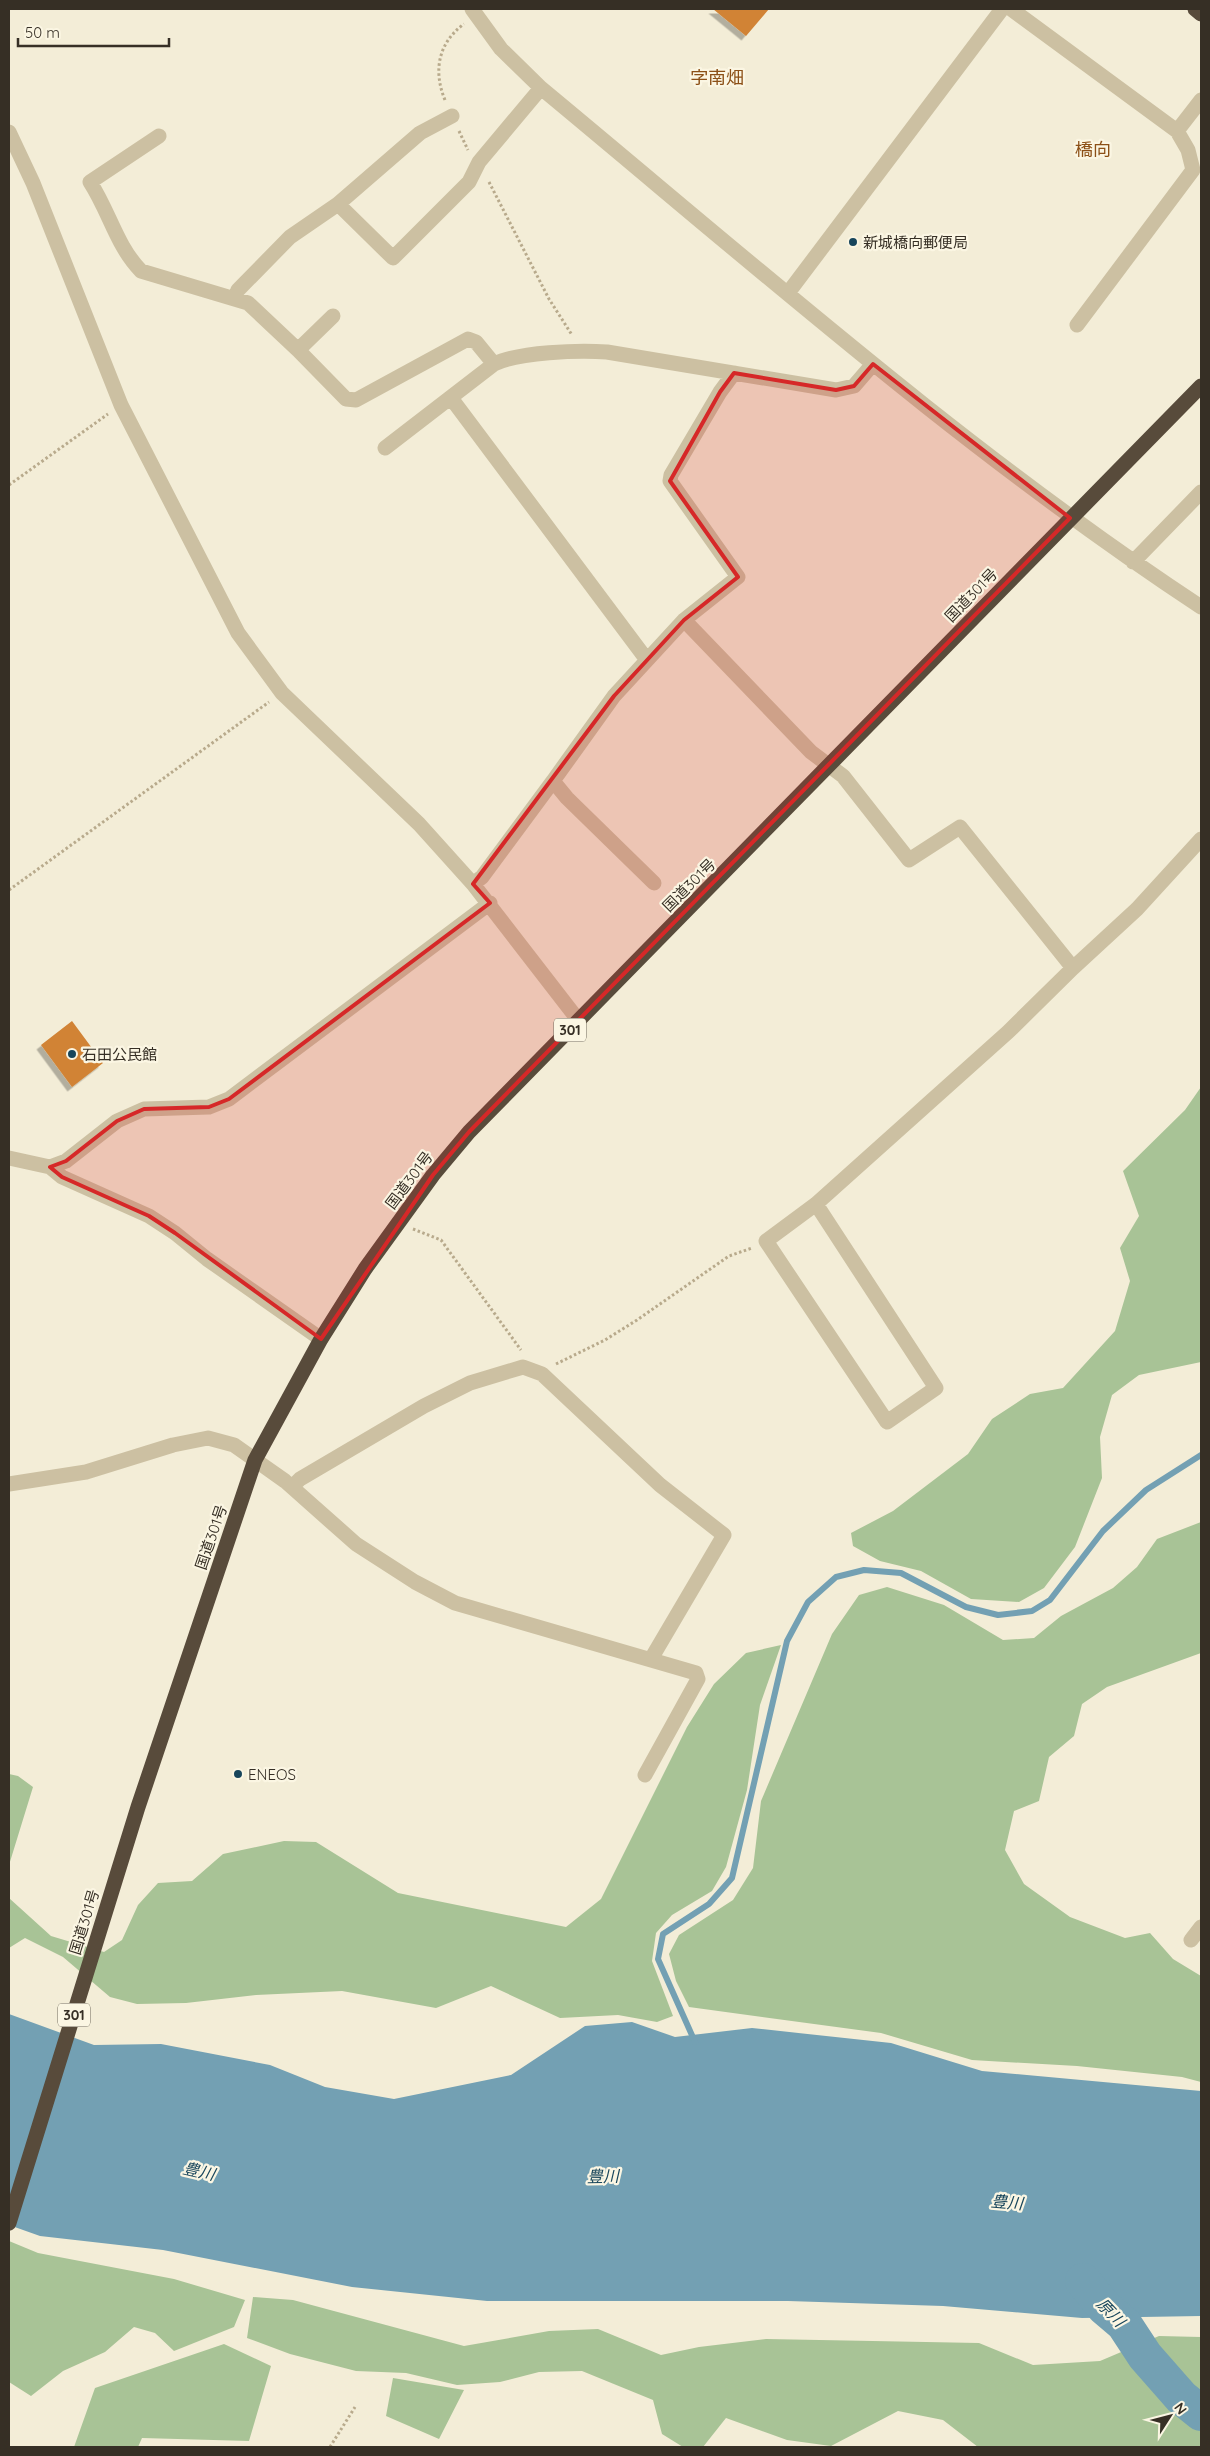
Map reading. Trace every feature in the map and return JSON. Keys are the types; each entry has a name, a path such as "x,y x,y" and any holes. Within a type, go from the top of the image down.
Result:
{"highway":[{"path":"1195,9 1201,14"},
{"name":"国道301号","path":"9,2223 138,1807 255,1460 321,1339 397,1224 433,1175 469,1132 1201,386"}],"street":[{"path":"788,293 1002,9"},
{"path":"1011,9 1177,132 1188,150 1194,170 1077,325"},
{"path":"474,12 501,49 541,88 872,364 970,443 1070,518 1201,606"},
{"path":"338,204 393,258 469,182 478,162 541,88"},
{"path":"1177,132 1201,100"},
{"path":"235,298 238,290 290,237 338,204 420,133 452,116"},
{"path":"9,132 34,183 121,405 238,634 282,693 419,824 490,903 579,1021"},
{"path":"159,136 90,182 100,198 122,249 142,271 248,303 346,399 356,400 468,339 476,342 494,364"},
{"path":"298,350 333,316"},
{"path":"385,448 494,364 507,358 581,350 836,390 854,386 872,364"},
{"path":"473,884 482,877 614,696 684,620 738,577 670,481 671,475 734,373"},
{"path":"451,398 647,660"},
{"path":"1133,562 1201,492"},
{"path":"684,620 811,752 843,776 908,860 960,827 1073,968"},
{"path":"553,781 567,798 654,883"},
{"path":"816,1204 936,1388 887,1422 766,1241 816,1204 1008,1032 1137,909 1201,839"},
{"path":"50,1167 66,1161 117,1121 144,1109 209,1107 229,1099 490,903"},
{"path":"9,1158 50,1167 62,1177 149,1216 321,1339"},
{"path":"292,1487 300,1479 424,1406 470,1383 523,1367 533,1369 542,1374 595,1422 660,1485 724,1535 651,1659"},
{"path":"9,1484 86,1472 173,1445 208,1438 234,1445 292,1487 356,1544 416,1582 455,1603 696,1673 698,1679 645,1774"},
{"path":"1192,1940 1201,1927"}],"path":[{"path":"474,12 446,42 439,58 439,85 467,148 478,162 549,299 581,350"},
{"path":"9,485 121,405"},
{"path":"9,890 282,693"},
{"path":"397,1224 441,1240 514,1337 533,1369 557,1363 605,1340 729,1256 766,1241"},
{"path":"330,2447 356,2407"}],"highlighted area":[{"path":"873,364 1070,518 469,1132 433,1175 321,1339 149,1216 62,1177 50,1167 66,1161 117,1121 144,1109 209,1107 229,1099 490,903 473,884 614,696 684,620 738,577 670,481 720,392 734,373 836,390 854,386"}],"green space":[{"path":"1201,1087 1201,1362 1139,1375 1112,1395 1100,1437 1102,1478 1075,1547 1044,1588 1019,1602 971,1599 921,1571 880,1561 853,1546 851,1533 893,1511 968,1454 992,1419 1030,1394 1063,1388 1115,1331 1130,1281 1120,1248 1139,1216 1123,1171 1185,1110"},
{"path":"1201,1522 1201,1653 1107,1687 1082,1704 1074,1736 1049,1757 1039,1801 1014,1811 1005,1850 1024,1884 1070,1917 1125,1938 1150,1933 1173,1959 1201,1976 1201,2082 1182,2077 1077,2066 972,2060 881,2033 689,2007 676,1981 669,1954 679,1935 733,1900 753,1868 761,1801 832,1634 859,1595 887,1587 944,1605 1003,1640 1034,1638 1061,1616 1113,1588 1137,1567 1157,1539"},
{"path":"781,1645 760,1705 747,1790 726,1867 712,1891 672,1915 656,1933 652,1961 673,2016 657,2022 618,2015 560,2018 491,1986 436,2008 342,1991 256,1995 186,2003 137,2004 110,1997 63,1957 25,1938 9,1948 9,1898 51,1936 104,1952 122,1940 138,1905 158,1883 192,1881 223,1854 284,1841 316,1842 398,1893 566,1927 601,1899 687,1727 714,1684 746,1653"},
{"path":"9,1774 18,1776 33,1787 9,1865"},
{"path":"9,2241 38,2253 174,2279 245,2300 234,2327 174,2351 155,2333 134,2327 105,2352 63,2371 31,2396 9,2382"},
{"path":"253,2297 293,2300 464,2346 549,2331 598,2329 661,2355 699,2347 766,2339 979,2343 1033,2365 1100,2361 1159,2336 1201,2337 1201,2447 978,2447 943,2420 898,2411 831,2446 787,2440 726,2418 703,2447 683,2447 662,2434 653,2400 582,2371 539,2372 500,2382 457,2385 406,2373 356,2371 290,2354 247,2338"},
{"path":"224,2344 271,2366 249,2441 142,2438 138,2447 74,2447 95,2388"},
{"path":"393,2378 464,2390 439,2439 386,2416"}],"water":[{"name":"豊川","path":"9,2014 94,2045 161,2044 270,2065 325,2087 394,2099 511,2075 585,2026 632,2022 675,2037 752,2028 891,2043 982,2071 1201,2091 1201,2316 1082,2318 943,2306 788,2301 487,2301 352,2287 163,2250 40,2236 9,2225"}],"building":[{"path":"713,9 769,9 746,36"},
{"name":"石田公民館","path":"72,1021 103,1063 72,1087 41,1045"}],"waterway":[{"path":"695,2042 658,1959 663,1934 709,1904 732,1878 787,1641 808,1602 836,1577 864,1570 901,1573 966,1607 998,1615 1032,1611 1050,1600 1103,1531 1146,1490 1201,1455"},
{"name":"原川","path":"1083,2281 1104,2307 1124,2324 1145,2356 1181,2397 1201,2413"}],"place":[{"name":"新城橋向郵便局","path":"853,242"},
{"name":"石田公民館","path":"72,1054"},
{"name":"ENEOS","path":"238,1774"}],"district":[{"name":"字南畑","path":"717,77"},
{"name":"橋向","path":"1093,149"}]}
